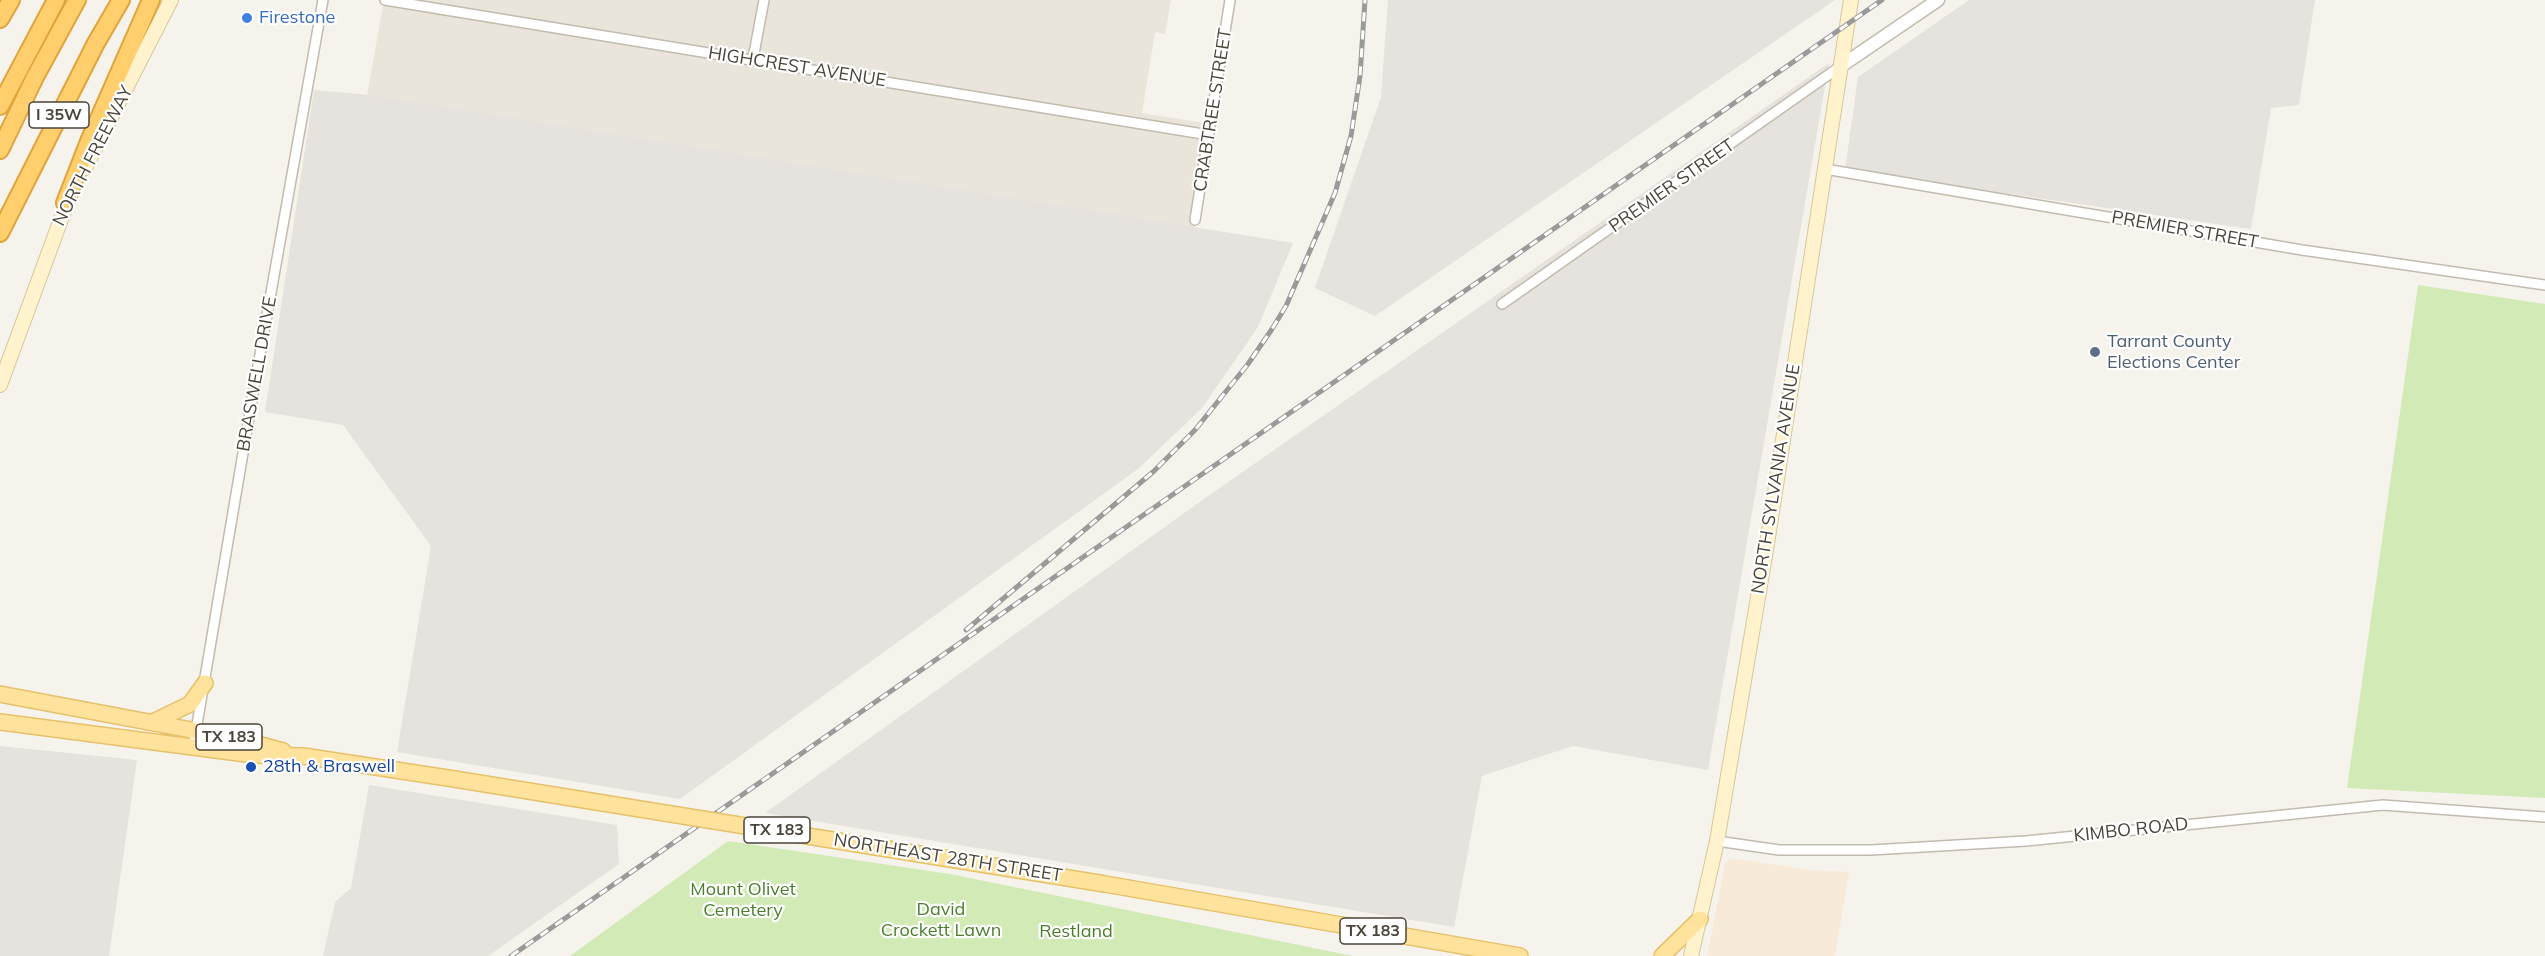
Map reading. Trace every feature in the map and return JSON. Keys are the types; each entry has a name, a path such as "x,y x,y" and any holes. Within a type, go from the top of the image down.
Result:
{"highway":[{"path":"0,19 11,0"},
{"path":"0,106 56,0"},
{"path":"0,150 35,77 77,0"},
{"name":"I 35W","path":"0,233 91,53 122,0"},
{"path":"65,203 94,129 151,0"}],"main road":[{"name":"NORTH FREEWAY","path":"0,385 65,203 99,143 171,0"},
{"name":"NORTH SYLVANIA AVENUE","path":"1691,956 1718,841 1851,0"},
{"path":"153,722 190,704 205,683"},
{"name":"NORTHEAST 28TH STREET","path":"0,694 239,739 303,756 1105,885 1520,956"},
{"name":"NORTHEAST 28TH STREET","path":"1,723 262,756 303,756"},
{"path":"1662,956 1700,920"}],"street":[{"name":"BRASWELL DRIVE","path":"193,748 323,0"},
{"name":"HIGHCREST AVENUE","path":"385,0 1209,135"},
{"path":"753,59 764,0"},
{"name":"CRABTREE STREET","path":"1196,220 1230,0"},
{"path":"1841,66 1938,0"},
{"name":"PREMIER STREET","path":"1502,304 1841,66"},
{"name":"PREMIER STREET","path":"1825,169 2302,250 2545,285"},
{"name":"KIMBO ROAD","path":"1718,841 1779,850 1871,850 2026,841 2382,805 2545,817"}],"shaded area":[{"path":"384,0 1171,0 1165,34 1155,32 1142,113 1204,123 1193,237 367,95"},
{"path":"1388,0 1835,0 1375,316 1315,288 1381,97"},
{"path":"1969,0 2315,0 2299,105 2271,108 2251,229 1845,170 1858,77"},
{"path":"1829,63 1708,770 1573,746 1482,776 1454,927 765,813 1201,501"},
{"path":"314,90 370,95 1293,243 1258,327 1202,408 1138,469 680,799 397,752 431,546 343,425 265,412"},
{"path":"0,746 137,760 109,956 0,956"},
{"path":"369,785 617,825 619,864 488,956 323,956 335,902 351,888"},
{"path":"1730,858 1811,870 1849,872 1835,956 1707,956 1725,864"}],"green space":[{"path":"2418,285 2545,304 2545,798 2347,788"},
{"name":"Mount Olivet Cemetery","path":"728,841 950,874 1353,956 570,956"}],"railway":[{"path":"966,630 1153,472 1195,430 1248,364 1272,329 1286,306 1335,193 1351,136 1360,76 1365,0"},
{"path":"511,956 1882,0"}],"place":[{"name":"Firestone","path":"247,18"},
{"name":"Tarrant County Elections Center","path":"2095,352"},
{"name":"28th & Braswell","path":"251,767"}],"park label":[{"name":"David Crockett Lawn","path":"941,920"},
{"name":"Restland","path":"1076,932"}]}
